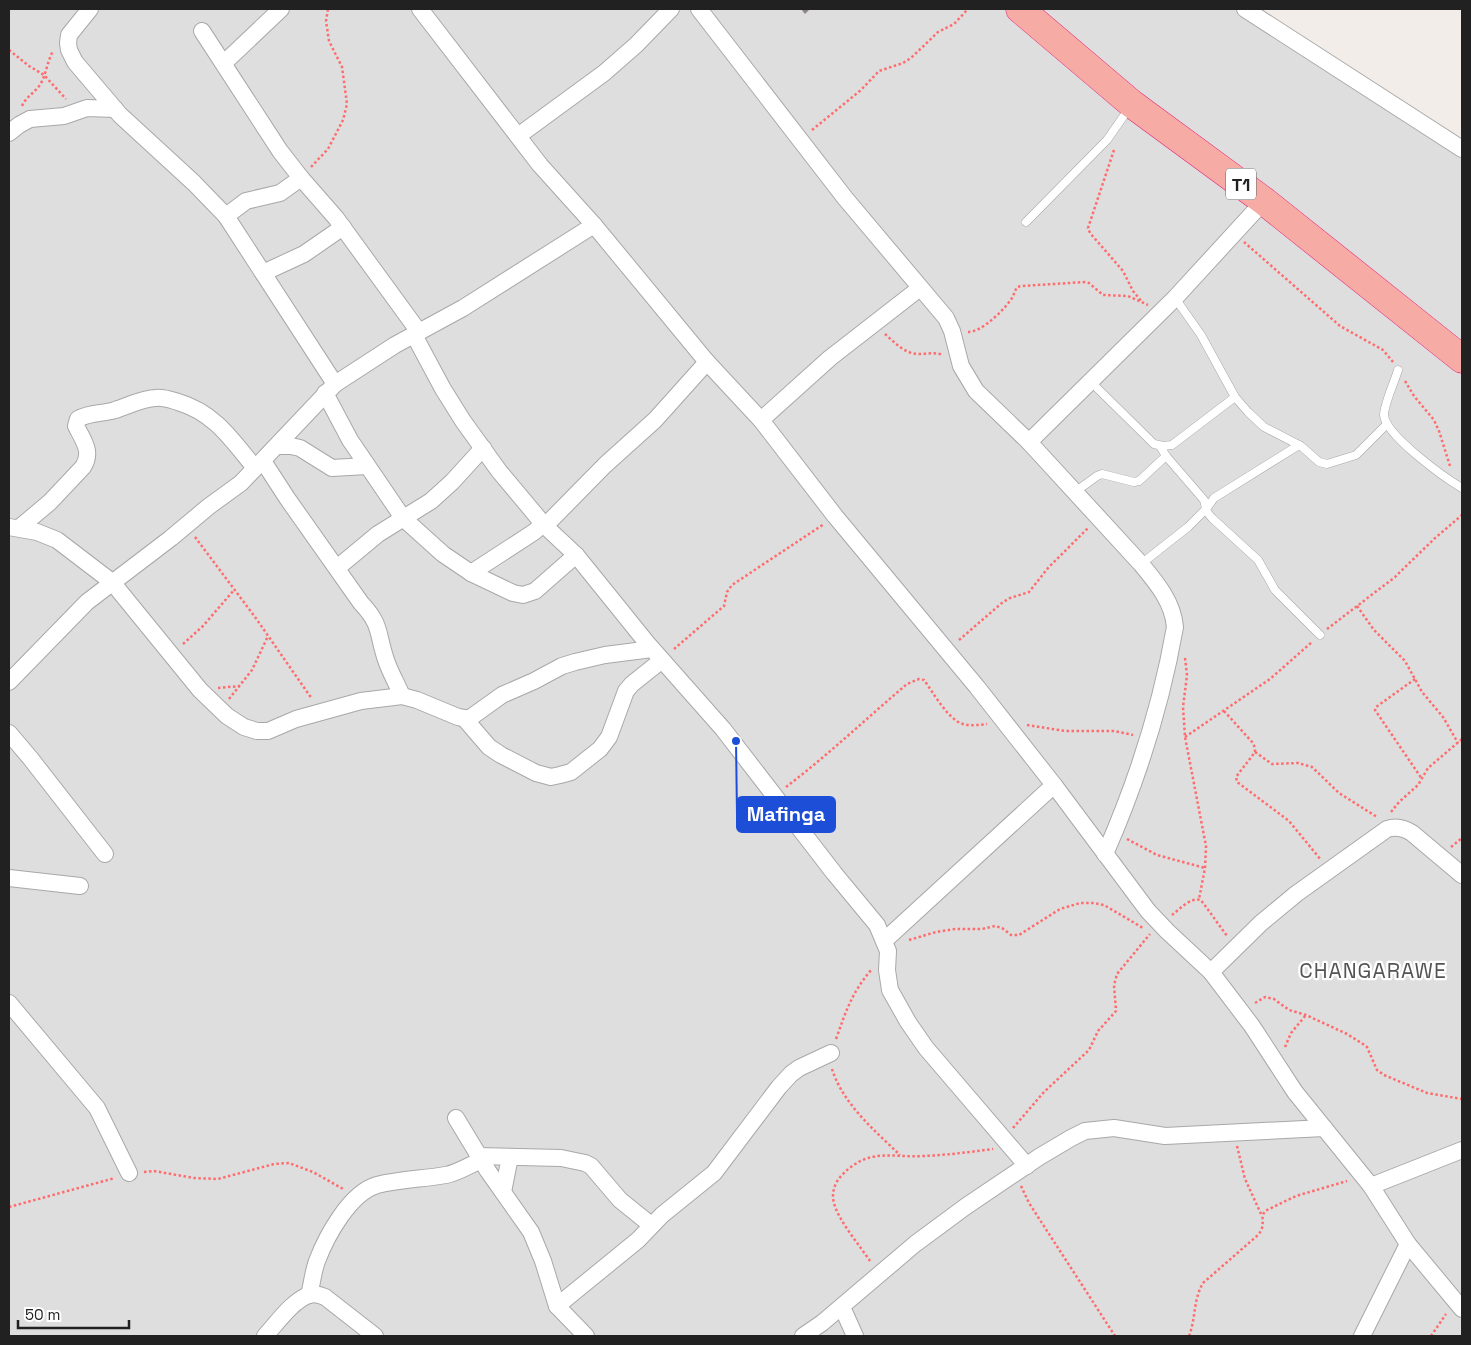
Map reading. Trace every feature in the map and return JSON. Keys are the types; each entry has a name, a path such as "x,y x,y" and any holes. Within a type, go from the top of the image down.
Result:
{"highway":[{"name":"T1","path":"1020,9 1132,104 1264,201 1462,359"}],"street":[{"path":"90,9 73,29 68,40 69,50 75,62 115,109 194,182 226,216 282,300 330,389 350,440 403,518 443,554 471,573 514,593 523,595 535,590 576,555"},
{"path":"224,63 281,9"},
{"path":"420,9 540,165 594,225 707,362 761,420 835,516 947,650 1054,785 1157,926 1211,972 1243,1015 1295,1092 1367,1182 1408,1244 1459,1305"},
{"path":"518,136 604,73 636,45 671,9"},
{"path":"699,9 845,198 946,318 952,331 961,366 976,391 1029,442 1141,564 1156,582 1167,601 1175,620 1175,627 1151,734 1130,797 1105,854"},
{"path":"1245,9 1462,149"},
{"path":"202,31 280,151 343,227 417,333 443,389 463,421 499,471 544,525 576,555 657,654 723,729 834,873 877,925 886,945 890,990 908,1022 926,1048 1012,1147 1021,1169"},
{"path":"10,132 30,119 64,116 80,109 94,107 115,109"},
{"path":"226,216 246,201 280,194 301,178"},
{"path":"1029,442 1175,298 1264,201"},
{"path":"9,682 87,602 241,483 330,389 353,371 463,308 594,225"},
{"path":"263,273 304,254 343,227"},
{"path":"761,420 830,358 920,288"},
{"path":"471,573 544,525 655,420 707,362"},
{"path":"14,527 50,502 87,461 88,449 76,426 78,419 85,415 109,412 146,399 155,398 171,400 202,411 219,424 259,464 287,498 337,568 378,627 385,657 402,696"},
{"path":"277,446 300,448 332,468 367,466"},
{"path":"337,568 378,534 438,494 452,482 483,448"},
{"path":"14,527 37,532 58,540 112,582 200,690 220,710 244,727 257,732 268,731 296,719 361,701 402,696 464,718 489,747 500,755 536,773 551,777 560,776 571,772 600,749 609,737 626,691 657,654"},
{"path":"464,718 474,716 502,695 562,666 605,655 657,654"},
{"path":"9,734 31,758 105,854"},
{"path":"886,945 1054,785"},
{"path":"1211,972 1236,947 1296,894 1387,830 1403,828 1412,833 1462,875"},
{"path":"9,878 80,886"},
{"path":"9,1004 97,1108 129,1173"},
{"path":"556,1306 638,1240 651,1225 714,1173 791,1074 831,1053"},
{"path":"456,1118 480,1158 531,1232 543,1261 556,1306 586,1336"},
{"path":"803,1336 842,1307 878,1275 944,1223 1021,1169 1085,1131 1114,1128 1165,1136 1324,1128"},
{"path":"1367,1182 1462,1150"},
{"path":"503,1192 510,1157"},
{"path":"309,1295 318,1258 333,1229 357,1196 376,1186 394,1181 448,1175 480,1158 561,1158 585,1163 591,1166 620,1200 651,1225"},
{"path":"1362,1336 1408,1244"},
{"path":"265,1336 297,1302 309,1295 317,1294 325,1297 375,1336"},
{"path":"842,1307 855,1336"}],"lane":[{"path":"1026,222 1107,140 1132,104"},
{"path":"1175,298 1201,335 1235,397 1256,421 1285,439 1299,445 1319,462 1327,464 1359,453 1387,424"},
{"path":"1398,370 1384,412 1387,424 1426,464 1462,488"},
{"path":"1090,381 1154,444 1160,446 1172,445 1235,397"},
{"path":"1141,564 1188,527 1214,498 1299,445"},
{"path":"1160,446 1166,456 1204,500 1206,509 1217,523 1258,560 1276,590 1320,635"},
{"path":"1075,492 1102,474 1134,482 1139,481 1166,456"}],"path":[{"path":"301,178 328,149 346,112 347,99 342,67 329,41 326,21 328,9"},
{"path":"801,139 862,90 880,71 903,63 911,58 938,32 954,24 968,9"},
{"path":"10,132 24,102 38,86 44,75 52,52 56,47 68,40"},
{"path":"9,44 10,51 44,75 64,97 80,109"},
{"path":"1113,131 1114,149 1088,228 1090,233 1123,271 1133,290 1143,303"},
{"path":"1234,233 1340,326 1383,350 1390,357 1414,396 1434,420 1440,432 1453,472"},
{"path":"946,318 966,332 975,331 988,323 1008,303 1017,287 1085,282 1089,283 1103,295 1128,296 1161,311"},
{"path":"869,328 885,334 898,346 910,352 918,354 939,353 961,366"},
{"path":"657,654 724,606 732,585 789,549 835,516"},
{"path":"947,650 1003,602 1029,592 1048,568 1090,526 1096,516"},
{"path":"186,525 322,712"},
{"path":"171,655 203,626 234,590"},
{"path":"1357,606 1374,630 1402,657 1422,692 1443,717 1458,742"},
{"path":"220,710 248,677 268,636"},
{"path":"1184,650 1187,671 1183,707 1185,737 1205,838 1205,868 1199,899"},
{"path":"776,796 826,756 907,684 917,679 924,680 950,716 961,724 976,726 1004,722 1065,731 1114,731 1133,735 1151,734"},
{"path":"1415,679 1376,707 1375,710 1422,778"},
{"path":"1224,711 1253,743 1255,748 1255,752 1236,777 1237,782 1288,821 1330,870"},
{"path":"1388,821 1392,810 1412,792 1428,768 1462,739"},
{"path":"1255,752 1272,764 1298,763 1312,767 1339,793 1370,814 1403,828"},
{"path":"1114,833 1157,855 1205,868"},
{"path":"878,1275 840,1216 834,1203 833,1191 840,1177 853,1164 875,1156 900,1155 922,1157 1012,1147 1012,1131 1014,1126 1044,1092 1084,1057 1091,1048 1098,1031 1114,1012 1116,1008 1114,985 1117,974 1157,926 1193,900 1199,899"},
{"path":"1199,899 1236,947"},
{"path":"900,1155 861,1116 848,1099 832,1070 830,1061 844,1014 859,984 886,945 900,944 919,937 955,929 982,929 995,926 1002,928 1010,935 1019,935 1060,909 1080,903 1104,905 1145,929 1157,926"},
{"path":"1243,1015 1258,1000 1268,997 1274,999 1289,1010 1306,1015 1347,1034 1363,1044 1367,1047 1377,1070 1382,1074 1427,1093 1462,1099"},
{"path":"1278,1066 1289,1037 1306,1015"},
{"path":"1189,1336 1193,1325 1195,1301 1203,1283 1258,1236 1263,1227 1262,1217 1245,1179 1234,1132"},
{"path":"9,1207 108,1181 129,1173 154,1171 194,1178 218,1179 274,1164 289,1163 313,1172 357,1196"},
{"path":"1021,1169 1028,1203 1115,1336"},
{"path":"1262,1217 1265,1211 1296,1196 1367,1182"},
{"path":"1431,1336 1459,1305"}],"shaded area":[{"path":"9,9 1243,9 1462,147 1462,1336 9,1336"}],"place":[{"name":"Mafinga","path":"736,741"}],"district":[{"name":"CHANGARAWE","path":"1373,970"}]}
